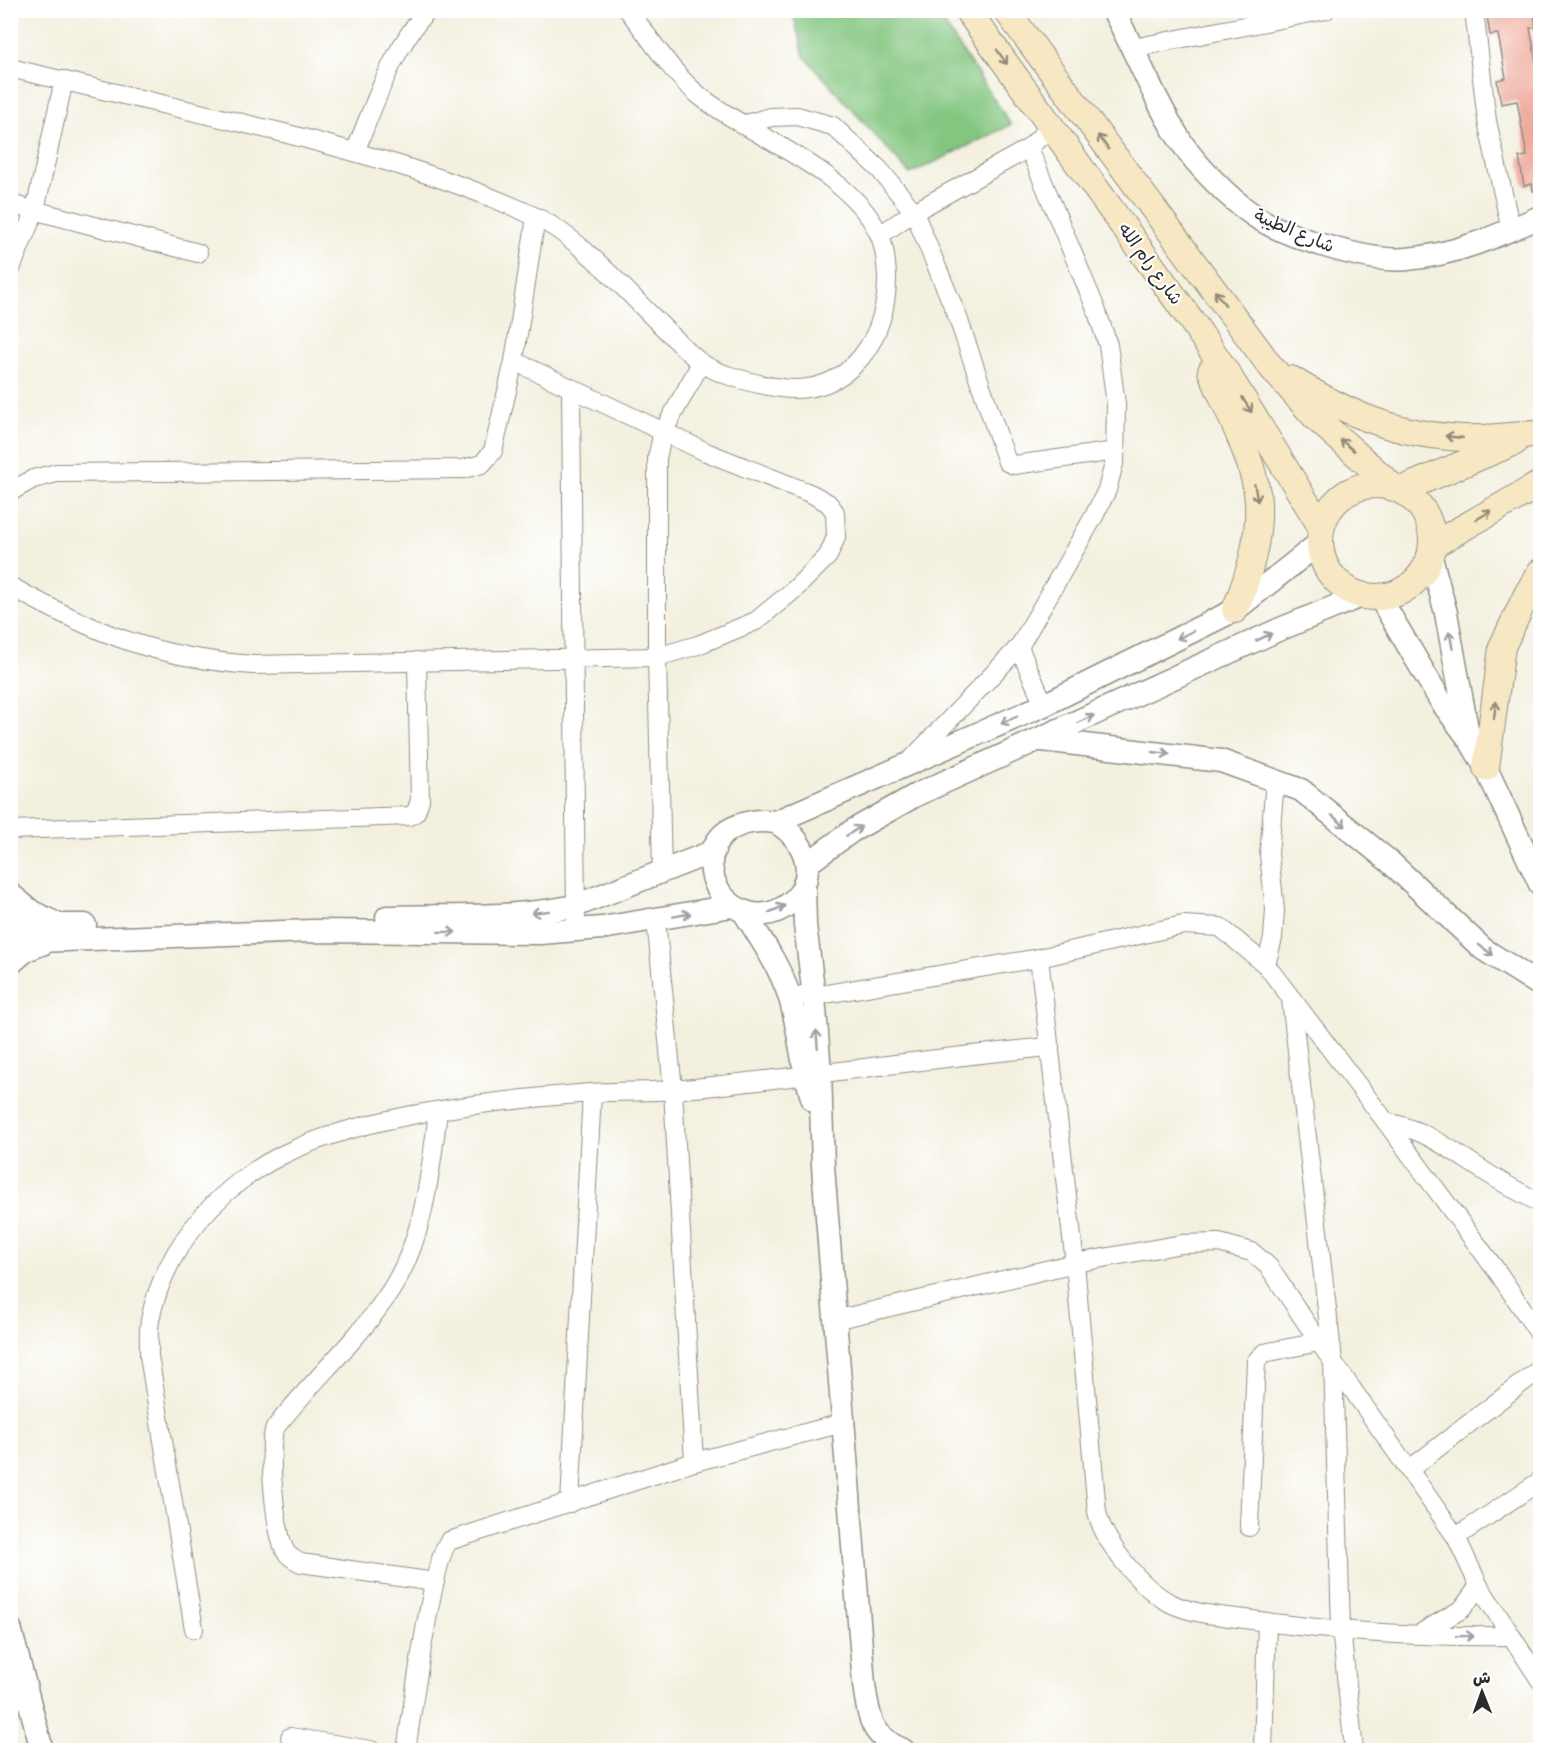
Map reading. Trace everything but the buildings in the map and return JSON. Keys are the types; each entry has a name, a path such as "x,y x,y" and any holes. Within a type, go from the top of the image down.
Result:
{"main road":[{"name":"شارع رام الله","path":"967,10 1225,370 1319,534"},
{"name":"شارع رام الله","path":"1006,10 1271,367 1316,418 1397,487"},
{"path":"1191,320 1252,473 1258,500 1257,534 1253,554 1235,610"},
{"path":"1271,367 1334,406 1366,420 1418,433 1465,438 1537,433"},
{"path":"1397,487 1416,500 1424,513 1432,551 1424,572 1413,583 1400,592 1370,597 1341,585 1330,573 1319,534 1328,510 1350,491 1368,485 1397,487 1537,433"},
{"path":"1432,551 1540,484"},
{"path":"1486,768 1502,647 1540,572"}],"street":[{"path":"355,152 386,76 415,25 428,10"},
{"path":"10,68 355,152 432,174 536,217 570,238 701,363 736,377 786,389 820,383 840,376 856,364 872,344 886,300 886,268 880,235 867,215 837,185 811,164 742,125 687,85 628,10"},
{"name":"شارع الطيبة","path":"1113,10 1183,145 1230,197 1254,216 1308,240 1353,254 1406,260 1465,249 1540,217"},
{"path":"1474,10 1487,121 1511,230"},
{"path":"1133,48 1322,11"},
{"path":"10,271 35,210 64,80"},
{"path":"742,125 771,117 796,116 833,126 880,170 914,212 958,318 1007,462 1014,465 1116,451"},
{"path":"880,235 914,212 1029,148 1050,127"},
{"path":"908,764 1019,647 1107,490 1116,451 1116,404 1108,345 1096,309 1029,148"},
{"path":"10,204 198,253"},
{"path":"10,492 33,479 57,473 472,468 482,464 493,452 514,361 536,217"},
{"path":"10,586 120,640 182,657 253,665 657,657 735,632 756,621 795,589 828,556 836,537 837,523 835,512 828,503 812,494 705,453 514,361"},
{"path":"662,872 657,657 657,458 663,432 701,363"},
{"path":"571,388 576,930"},
{"path":"775,822 1044,705 1235,610 1319,534"},
{"path":"1432,551 1469,739"},
{"path":"10,925 55,933 302,931 540,933 738,909 762,914 780,909 795,898 805,873 852,831 916,795 1278,630 1370,597 1469,739 1486,768 1540,884"},
{"path":"1019,647 1044,705"},
{"path":"10,830 410,816 416,812 420,800 417,662"},
{"path":"1040,740 1194,756 1221,761 1301,790 1390,862 1483,949 1540,985"},
{"path":"1266,965 1273,938 1275,910 1269,854 1275,780"},
{"path":"812,1073 814,996 805,925 805,873 797,838 775,822 756,819 738,824 723,835 714,851 711,866 714,882 721,896 738,909 774,961 789,995 812,1073 820,1119 863,1675 869,1714 879,1735 886,1742 903,1750"},
{"path":"10,942 55,933 532,913 575,906 714,851"},
{"path":"10,894 55,933"},
{"path":"656,920 673,1090 694,1462"},
{"path":"789,995 814,996 1039,958 1183,924 1220,927 1266,965 1499,1274 1540,1335"},
{"path":"10,964 26,950 55,933"},
{"path":"1039,958 1075,1263 1100,1527 1109,1542 1139,1577 1170,1603 1213,1615 1341,1629 1453,1637 1510,1636"},
{"path":"1291,998 1332,1361 1341,1629 1354,1750"},
{"path":"194,1629 149,1356 150,1322 157,1296 171,1262 188,1234 211,1207 250,1175 282,1155 377,1124 438,1112 592,1093 673,1090 1050,1047"},
{"path":"570,1503 592,1093"},
{"path":"435,1582 301,1563 292,1559 286,1552 279,1532 271,1451 275,1428 386,1299 401,1274 411,1252 429,1183 438,1112"},
{"path":"1386,1122 1409,1126 1425,1133 1486,1173 1540,1203"},
{"path":"835,1320 1075,1263 1201,1242 1237,1246 1261,1257 1456,1537 1479,1586 1540,1680"},
{"path":"1249,1527 1256,1361 1263,1353 1319,1342"},
{"path":"1410,1469 1540,1369"},
{"path":"406,1750 435,1582 443,1550 449,1540 694,1462 843,1423"},
{"path":"1456,1537 1540,1481"},
{"path":"1420,1633 1462,1609 1479,1586"},
{"path":"1263,1750 1267,1622"},
{"path":"10,1628 42,1750"},
{"path":"290,1737 371,1750"}],"green space":[{"path":"792,10 936,11 1011,125 910,174 804,56"}]}
